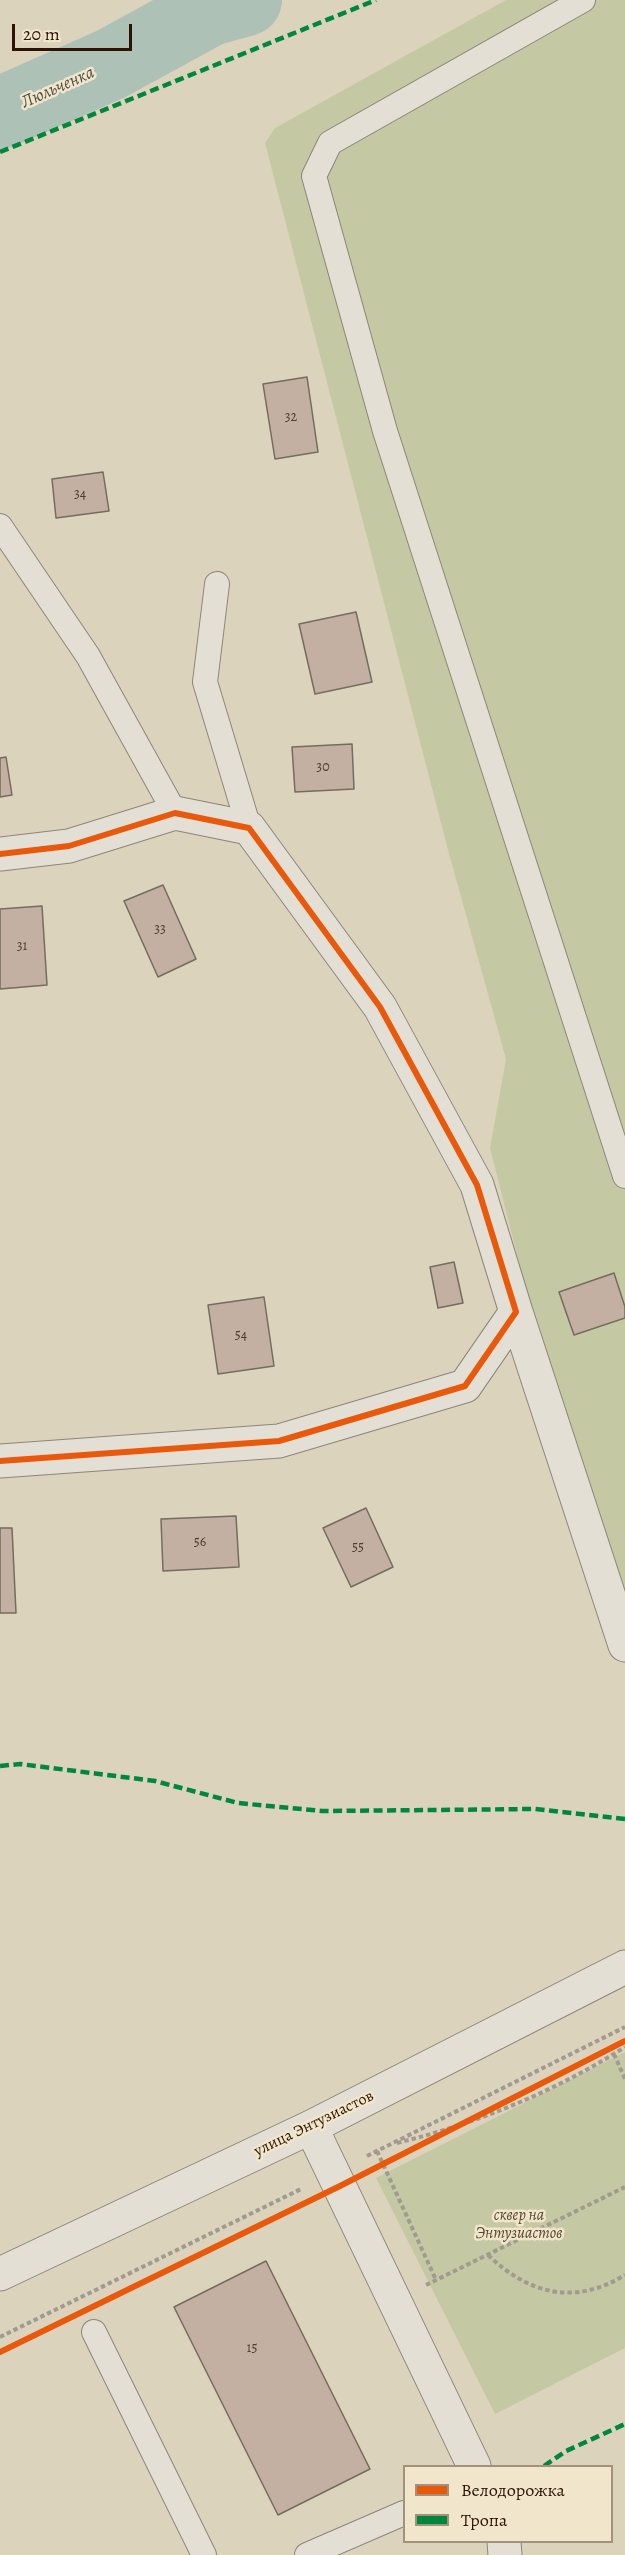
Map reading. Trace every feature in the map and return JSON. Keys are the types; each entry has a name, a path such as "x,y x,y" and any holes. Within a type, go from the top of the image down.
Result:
{"street":[{"path":"0,854 69,846 176,813 249,828 386,1018 477,1185 625,1645"},
{"path":"0,1461 279,1441 465,1386 516,1312"},
{"name":"улица Энтузиастов","path":"0,2274 311,2127 625,1967"},
{"path":"311,2127 474,2465"}],"lane":[{"path":"583,0 330,142 314,176 385,430 625,1176"},
{"path":"0,526 88,656 176,813"},
{"path":"216,584 205,682 249,828"},
{"path":"94,2332 204,2555"},
{"path":"307,2555 403,2513"}],"path":[{"path":"337,2179 377,2151 625,2027"},
{"path":"593,2057 625,2041"},
{"path":"389,2145 456,2127 540,2094 625,2047"},
{"path":"614,2054 625,2079"},
{"path":"414,2148 530,2089"},
{"path":"377,2151 436,2280"},
{"path":"0,2337 337,2179 393,2158"},
{"path":"394,2300 625,2187"},
{"path":"488,2255 506,2272 528,2285 552,2292 577,2293 601,2287 625,2275"}],"green space":[{"path":"506,0 625,0 625,1617 553,1397 490,1148 506,1059 448,850 265,143 275,128"},
{"name":"сквер на Энтузиастов","path":"625,2052 625,2348 495,2414 376,2178"}],"building":[{"path":"307,377 318,452 275,459 263,384"},
{"path":"103,472 109,511 56,518 52,479"},
{"path":"356,612 372,682 315,694 299,624"},
{"path":"352,744 354,789 295,792 292,747"},
{"path":"6,757 12,795 0,797 0,758"},
{"path":"163,885 196,959 158,977 124,901"},
{"path":"42,906 47,985 0,989 0,909"},
{"path":"454,1262 463,1303 438,1308 430,1267"},
{"path":"614,1273 625,1307 625,1318 574,1335 559,1292"},
{"path":"264,1297 274,1366 218,1374 208,1305"},
{"path":"366,1508 393,1567 351,1587 323,1528"},
{"path":"236,1516 239,1567 163,1571 161,1519"},
{"path":"0,1528 12,1528 16,1613 0,1613"},
{"path":"266,2261 370,2469 278,2515 174,2307"}],"waterway":[{"name":"Люльченка","path":"0,113 111,64 210,10 246,0"}],"marked path":[{"path":"0,152 376,0"},
{"path":"0,1766 20,1764 155,1781 238,1803 322,1811 535,1809 625,1819"},
{"path":"545,2465 566,2451 625,2424"}],"cycle path":[{"path":"0,854 69,846 175,813 249,828 380,1007 477,1185 516,1312 465,1386 279,1441 0,1461"},
{"path":"0,2352 340,2186 625,2041"}]}
